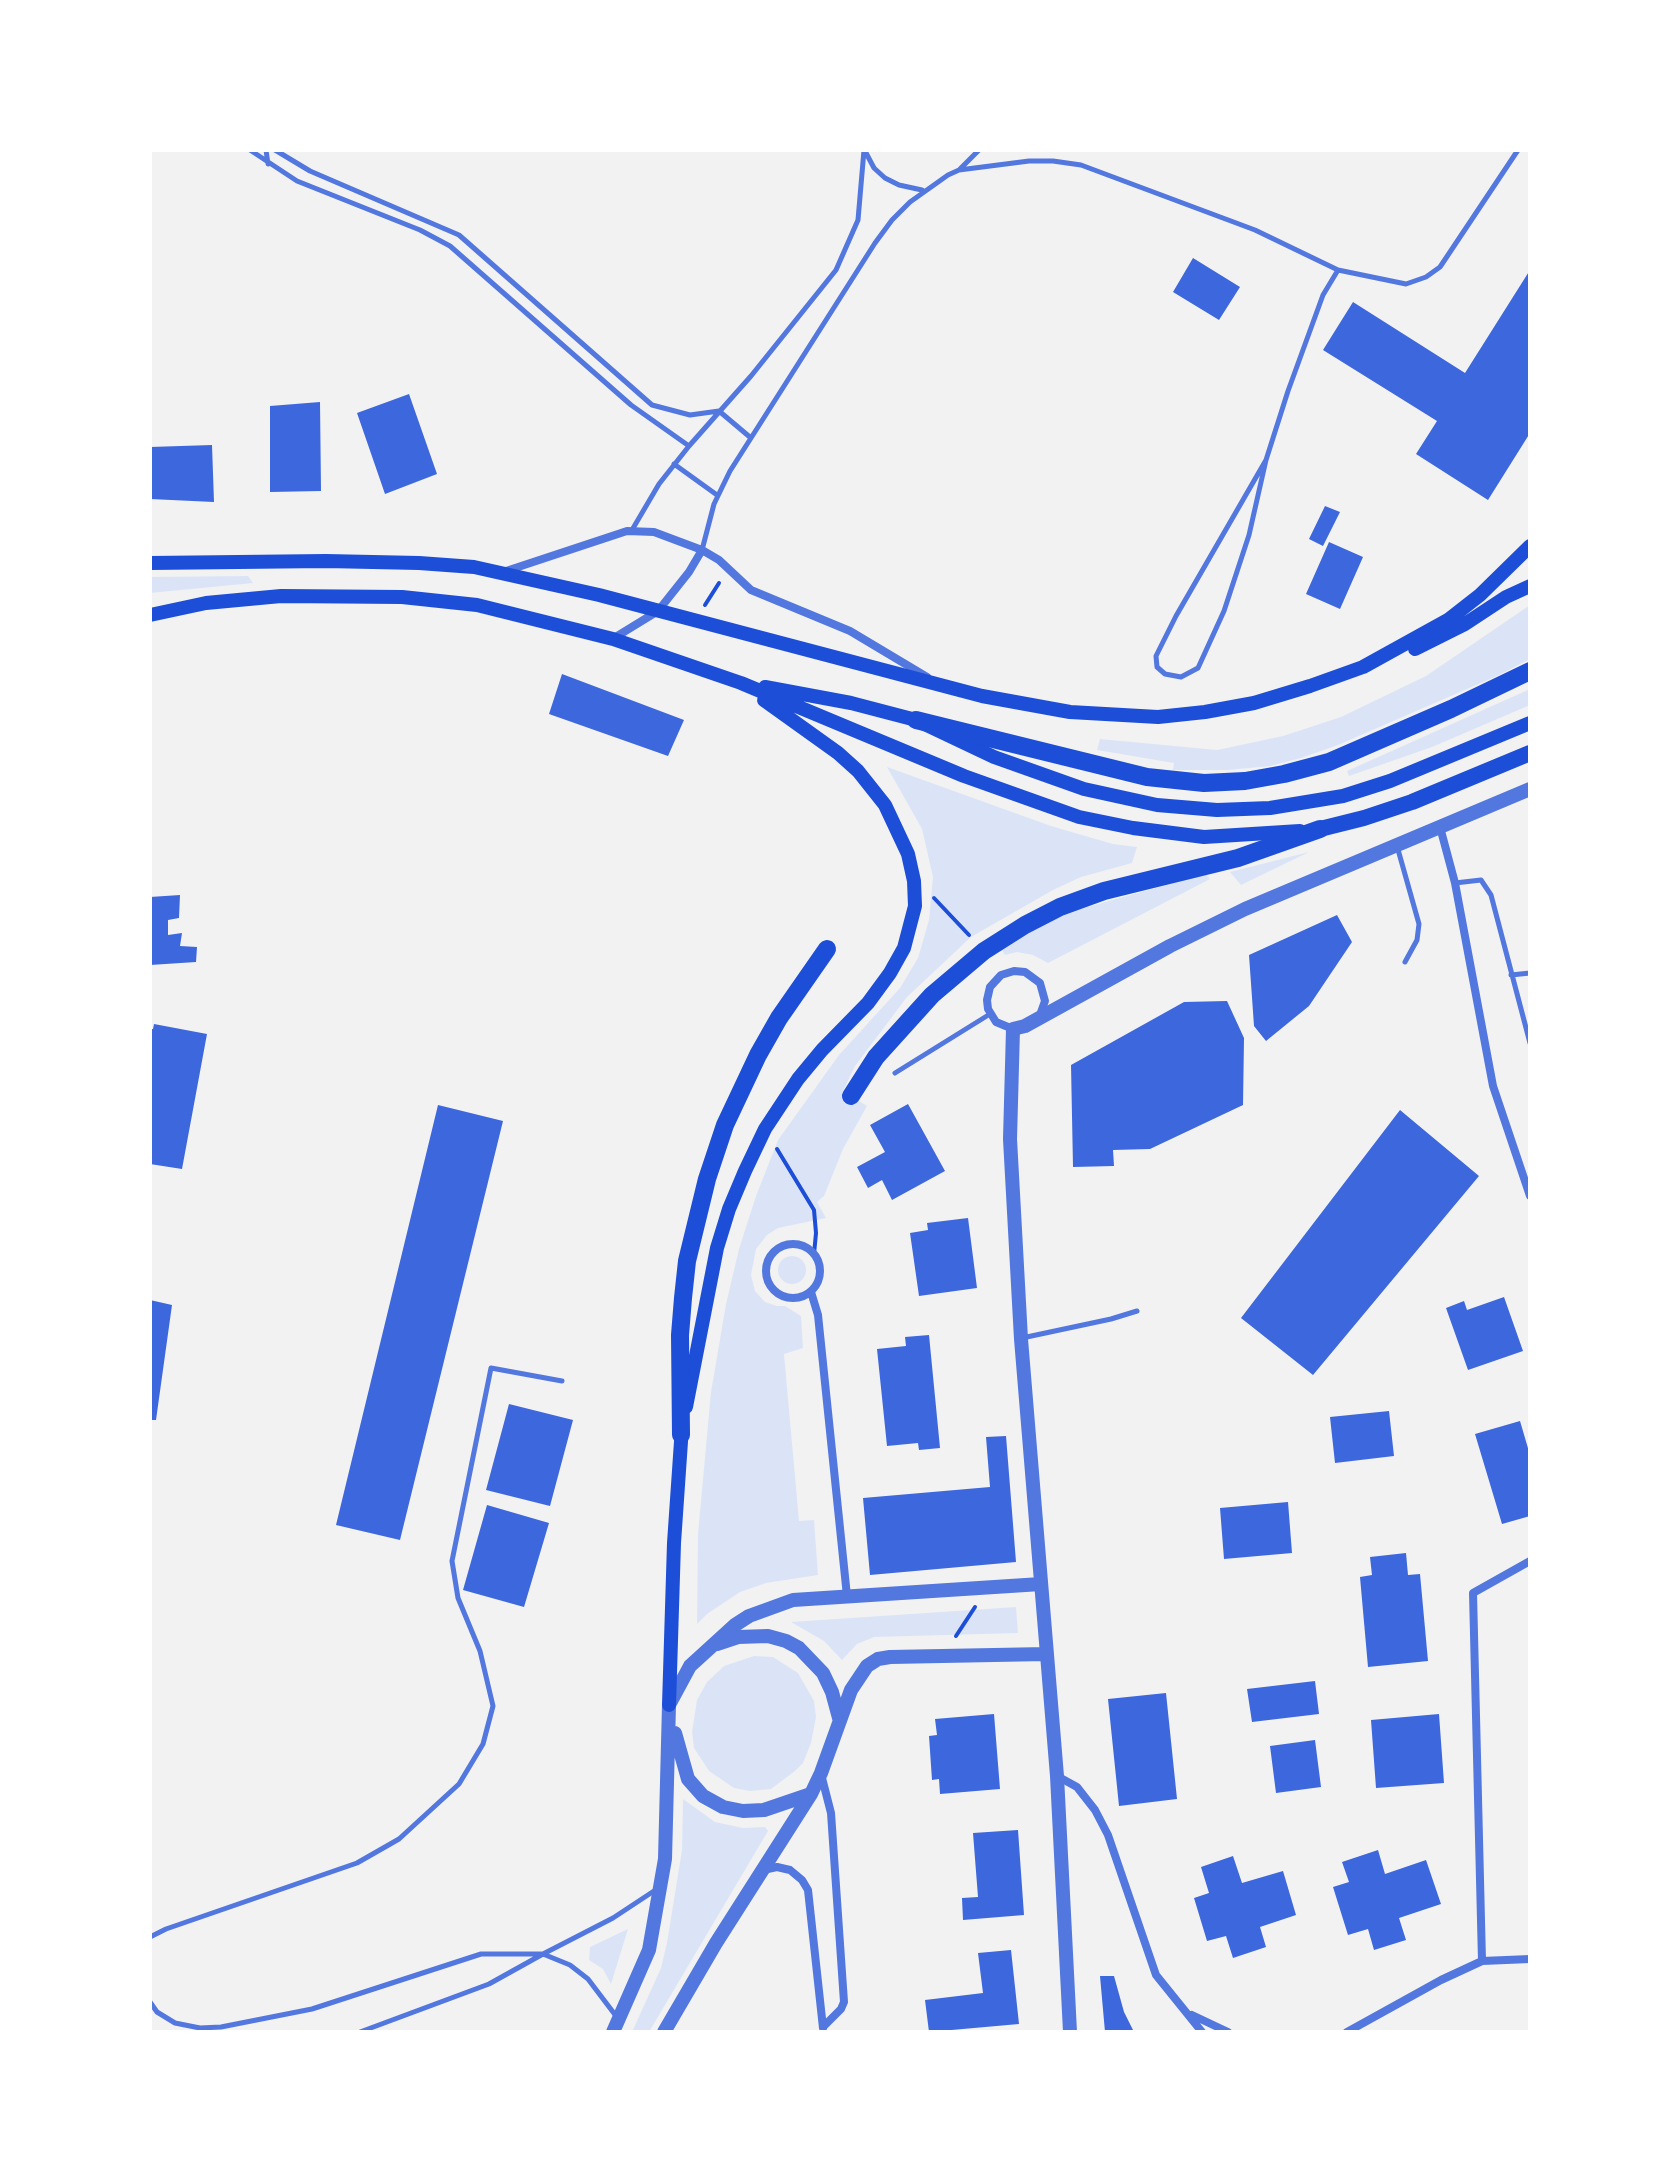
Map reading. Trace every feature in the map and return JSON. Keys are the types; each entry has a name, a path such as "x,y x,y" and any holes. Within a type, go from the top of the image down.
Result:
{"highway":[{"path":"916,720 1147,777 1204,783 1245,781 1329,762 1530,671"},
{"path":"851,1096 876,1057 943,984 984,951 1025,925 1080,900 1130,884 1238,858 1320,829"},
{"path":"681,1435 680,1335 683,1298 687,1261 707,1179 725,1125 758,1055 779,1018 827,949"}],"main road":[{"path":"1363,667 1448,620 1480,595 1530,546"},
{"path":"150,563 419,563 503,572 941,686 1070,712 1158,717 1254,703 1390,660 1440,638 1530,586"},
{"path":"150,615 206,603 281,596 402,597 477,605 613,639 741,683 964,776 1079,817 1204,837 1320,829 1364,818 1412,802 1530,753"},
{"path":"741,683 851,703 916,720 994,757 1084,789 1181,808 1243,810 1296,805 1363,790 1530,723"},
{"path":"669,1705 681,1435 717,1248 734,1195 765,1129 808,1065 868,1003 890,973 908,938 915,906 908,854 893,819 858,771 741,683"}],"street":[{"path":"503,572 632,530 662,534 719,560 751,590 860,636 941,686"},
{"path":"613,639 658,611 702,550"},
{"path":"1037,1019 1045,1001 1043,989 1033,976 1019,971 1001,975 993,982 987,1000 990,1014 1001,1026 1020,1029 1195,933 1530,789"},
{"path":"1440,827 1455,883 1493,1086 1530,1196"},
{"path":"1013,1029 1010,1139 1021,1339 1057,1776 1070,2032"},
{"path":"799,1244 814,1254 820,1277 811,1292 794,1299 785,1298 770,1287 765,1269 768,1260 781,1246 799,1244"},
{"path":"811,1292 818,1315 847,1596"},
{"path":"1482,1961 1472,1597 1477,1589 1530,1561"},
{"path":"616,2026 646,1961 665,1859 669,1705 690,1666 735,1625 777,1604 847,1596 1041,1584"},
{"path":"713,1646 749,1636 777,1638 799,1648 823,1673 839,1718"},
{"path":"664,2032 811,1794 839,1718 860,1673 874,1661 890,1657 1046,1654"},
{"path":"669,1705 684,1770 694,1787 712,1801 731,1810 754,1811 783,1805 811,1794"},
{"path":"821,1773 831,1813 844,2002 823,2030"},
{"path":"1057,1776 1082,1792 1100,1818 1151,1966 1160,1983 1202,2032"},
{"path":"762,1870 777,1867 790,1870 808,1890 823,2030"},
{"path":"1347,2032 1482,1961 1530,1959"},
{"path":"1188,2013 1228,2032"},
{"path":"1357,2032 1371,2020"}],"lane":[{"path":"250,150 297,181 420,230 450,246 631,405 689,446"},
{"path":"266,150 268,164"},
{"path":"275,150 310,171 459,235 652,405 690,415 719,411 751,438"},
{"path":"632,530 674,464 751,376 836,270 858,220 864,150"},
{"path":"864,150 874,168 885,178 899,185 924,190"},
{"path":"702,550 717,495 884,230 924,190 959,170 979,150"},
{"path":"959,170 1005,162 1053,161 1081,165 1255,230 1338,270 1406,284 1432,274 1450,254 1518,150"},
{"path":"1050,153 1053,161"},
{"path":"1266,460 1156,656 1157,667 1165,674 1187,676 1198,668 1224,611 1240,564 1266,460 1323,295 1338,270"},
{"path":"674,464 717,495"},
{"path":"1397,844 1419,924 1417,940 1405,962"},
{"path":"1455,883 1478,880 1489,889 1530,1043"},
{"path":"1511,975 1530,973"},
{"path":"895,1073 990,1014"},
{"path":"1021,1339 1137,1311"},
{"path":"150,1937 357,1863 399,1839 459,1784 483,1744 493,1706 480,1651 458,1598 452,1561 491,1368 562,1381"},
{"path":"360,2032 489,1984 613,1918 661,1886"},
{"path":"150,2002 157,2012 175,2023 200,2028 221,2027 312,2009 481,1954 543,1954 570,1965 588,1979 616,2026"}],"path":[{"path":"701,608 707,604 721,577"},
{"path":"914,881 942,905 984,951"},
{"path":"765,1129 814,1210 814,1254"},
{"path":"945,1655 986,1587"}],"shaded area":[{"path":"248,576 253,583 150,593 150,577"},
{"path":"1530,605 1530,659 1338,745 1301,758 1270,766 1228,770 1173,770 1174,763 1097,750 1100,739 1217,750 1283,736 1341,717 1426,676"},
{"path":"1530,689 1530,705 1432,747 1349,776 1347,771"},
{"path":"887,767 1051,826 1113,844 1137,847 1132,863 1081,877 971,937 907,997 855,1066 843,1091 867,1106 843,1149 824,1196 817,1202 826,1218 778,1228 767,1235 756,1249 751,1275 755,1291 765,1302 785,1306 801,1316 803,1348 784,1354 799,1521 814,1520 818,1575 766,1583 740,1592 697,1624 698,1534 711,1392 726,1304 756,1196 778,1140 839,1055 900,988 918,958 929,920 933,877 922,829"},
{"path":"1309,852 1241,885 1230,872"},
{"path":"1206,874 1210,879 1048,963 1033,955 1017,952 1005,955 1002,950 1035,929 1073,911"},
{"path":"792,1256 802,1260 806,1270 802,1280 792,1284 782,1280 778,1270 782,1260"},
{"path":"1016,1607 1018,1633 874,1637 857,1644 842,1660 824,1641 791,1622"},
{"path":"754,1656 773,1657 798,1673 814,1701 816,1717 803,1763 771,1789 750,1791 734,1788 709,1771 694,1748 692,1732 697,1700 707,1682 724,1666"},
{"path":"683,1799 715,1822 743,1828 765,1827 768,1831 649,2032 632,2032 661,1968 667,1943 682,1850"},
{"path":"628,1929 611,1984 603,1969 589,1960 590,1947"}],"building":[{"path":"1193,258 1240,287 1219,320 1173,292"},
{"path":"1530,270 1530,433 1488,500 1416,454 1437,421 1323,350 1353,302 1465,373"},
{"path":"409,394 437,474 385,494 357,413"},
{"path":"320,402 321,491 270,492 270,406"},
{"path":"212,445 214,502 150,499 150,447"},
{"path":"1325,506 1340,512 1323,546 1309,539"},
{"path":"1329,542 1363,557 1340,609 1306,594"},
{"path":"562,674 684,720 668,756 549,714"},
{"path":"180,895 179,918 168,920 168,935 182,933 180,946 197,947 196,962 150,965 150,897"},
{"path":"1337,915 1352,942 1309,1006 1266,1041 1254,1026 1249,955"},
{"path":"1227,1001 1244,1038 1243,1105 1150,1149 1113,1150 1114,1166 1073,1167 1071,1065 1184,1002"},
{"path":"154,1024 207,1034 182,1169 150,1164 150,1029"},
{"path":"908,1104 945,1171 892,1200 882,1180 868,1188 857,1167 885,1152 870,1125"},
{"path":"438,1105 503,1121 400,1540 336,1525"},
{"path":"1400,1110 1479,1176 1313,1375 1241,1318"},
{"path":"968,1218 977,1288 919,1296 910,1233 928,1230 927,1223"},
{"path":"1504,1297 1523,1351 1468,1370 1446,1308 1464,1301 1467,1310"},
{"path":"150,1300 172,1305 156,1420 150,1420"},
{"path":"929,1335 940,1448 919,1450 918,1443 887,1446 877,1349 906,1346 905,1337"},
{"path":"509,1404 573,1420 550,1506 486,1490"},
{"path":"1389,1411 1394,1456 1335,1463 1330,1417"},
{"path":"1520,1421 1530,1455 1530,1516 1502,1524 1475,1434"},
{"path":"1006,1436 1016,1562 870,1575 863,1498 990,1487 986,1437"},
{"path":"1288,1502 1292,1553 1224,1559 1220,1508"},
{"path":"487,1505 549,1523 524,1607 463,1590"},
{"path":"1406,1553 1408,1575 1420,1574 1428,1661 1368,1667 1360,1577 1372,1575 1370,1557"},
{"path":"1315,1681 1319,1714 1252,1722 1247,1689"},
{"path":"1166,1693 1177,1799 1119,1806 1108,1699"},
{"path":"994,1714 1000,1789 940,1794 939,1779 932,1780 929,1736 937,1735 935,1719"},
{"path":"1439,1714 1444,1783 1376,1788 1371,1720"},
{"path":"1315,1740 1321,1787 1276,1793 1270,1746"},
{"path":"1018,1830 1024,1915 963,1920 962,1898 978,1897 973,1833"},
{"path":"1378,1850 1385,1874 1426,1860 1441,1904 1399,1918 1406,1940 1374,1950 1368,1929 1348,1935 1333,1887 1349,1882 1342,1862"},
{"path":"1233,1856 1242,1883 1283,1871 1296,1915 1260,1927 1266,1947 1233,1958 1226,1936 1207,1941 1194,1898 1209,1893 1201,1867"},
{"path":"1011,1950 1019,2024 929,2032 925,2000 983,1993 978,1953"},
{"path":"1100,1976 1114,1976 1124,2012 1134,2032 1105,2032"}]}
